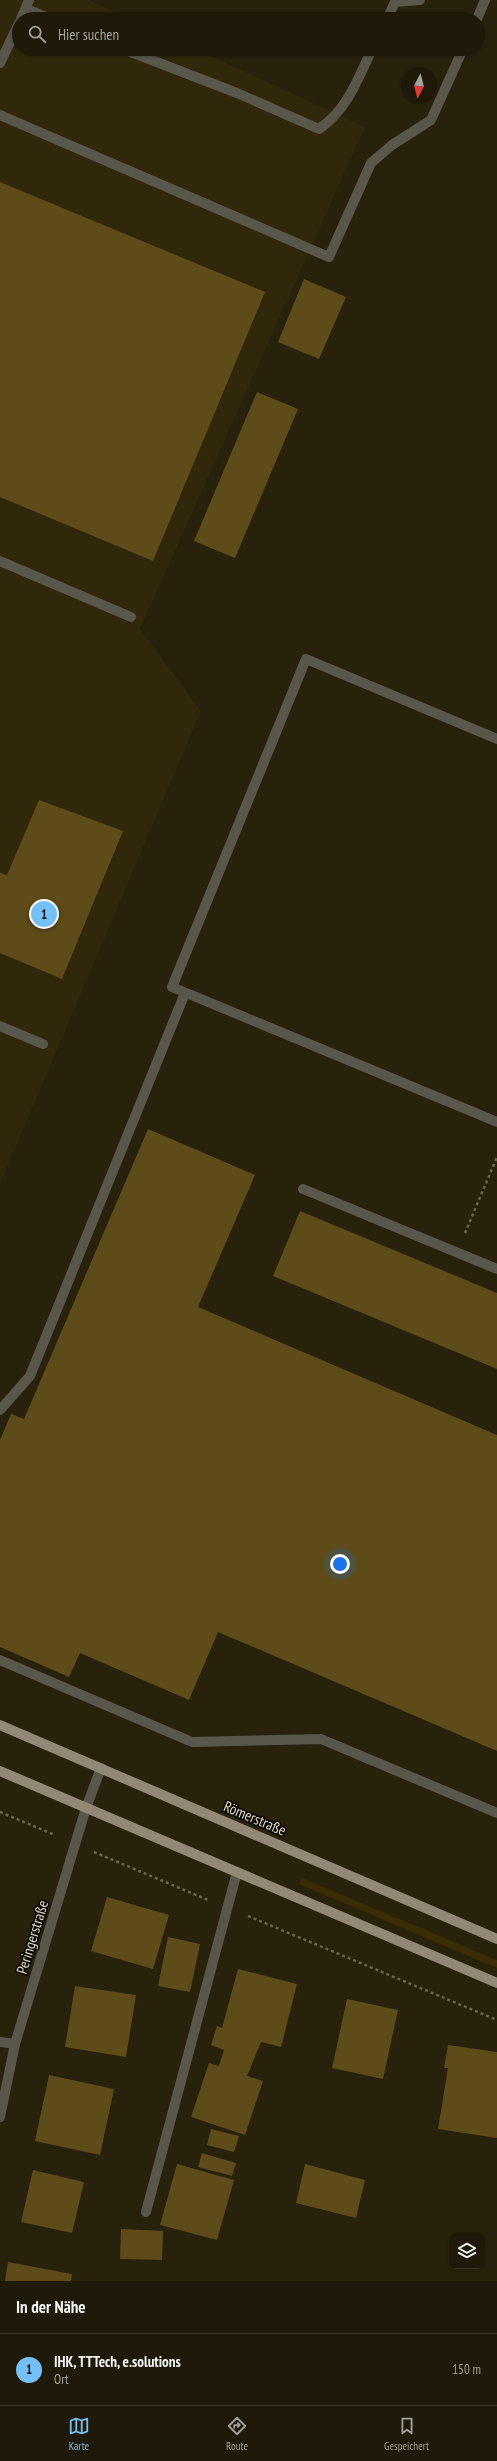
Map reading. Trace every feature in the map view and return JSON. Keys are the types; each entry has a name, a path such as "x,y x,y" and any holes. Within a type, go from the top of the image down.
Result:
{"main road":[{"name":"Römerstraße","path":"0,1725 497,1939"},
{"path":"0,1771 497,1983"}],"street":[{"path":"389,12 392,1 420,0"},
{"path":"480,12 485,0"},
{"path":"28,4 40,12"},
{"path":"0,63 12,38"},
{"path":"141,56 237,93 320,129 332,120 346,104 369,56"},
{"path":"0,115 329,257 371,163 392,145 431,120 460,56"},
{"path":"0,561 131,617"},
{"path":"497,739 306,659 172,988 497,1122"},
{"path":"0,1410 30,1376 185,993"},
{"path":"0,1026 43,1044"},
{"path":"303,1189 497,1269"},
{"path":"0,1660 192,1742 322,1739 497,1813"},
{"name":"Peringerstraße","path":"0,2117 15,2044 86,1808 101,1768"},
{"path":"146,2212 237,1872"},
{"path":"0,2042 15,2044"}],"path":[{"path":"458,1252 497,1157"}],"shaded area":[{"path":"0,0 89,0 115,12 12,12 12,56 211,56 365,127 140,629 201,711 0,1184"},
{"path":"302,1878 497,1960 497,1968 299,1884"}],"building":[{"path":"0,182 265,292 153,561 0,497"},
{"path":"304,279 346,297 319,359 278,342"},
{"path":"257,392 298,409 235,558 194,541"},
{"path":"39,800 123,831 62,979 0,953 0,873 7,875"},
{"path":"148,1129 255,1175 198,1307 497,1435 497,1751 218,1632 189,1700 80,1653 69,1677 0,1647 0,1440 11,1414 24,1419"},
{"path":"300,1211 497,1293 497,1369 273,1276"},
{"path":"107,1897 169,1915 153,1969 91,1951"},
{"path":"168,1937 200,1944 190,1992 158,1986"},
{"path":"238,1969 297,1984 281,2047 261,2042 247,2076 263,2081 245,2135 191,2117 209,2063 219,2066 224,2050 211,2045 217,2026 222,2028"},
{"path":"75,1986 136,1995 126,2057 65,2047"},
{"path":"347,1999 398,2010 383,2079 332,2068"},
{"path":"448,2045 497,2052 497,2138 438,2129 448,2068 444,2068"},
{"path":"49,2075 114,2089 100,2155 35,2141"},
{"path":"211,2129 239,2136 234,2152 207,2145"},
{"path":"202,2153 236,2163 232,2176 198,2167"},
{"path":"177,2164 234,2180 217,2240 160,2225"},
{"path":"305,2164 365,2180 356,2218 296,2203"},
{"path":"33,2170 84,2182 72,2233 21,2222"},
{"path":"121,2229 163,2231 162,2260 120,2259"},
{"path":"8,2262 72,2274 71,2281 5,2281"}],"place":[{"name":"IHK, TTTech, e.solutions","path":"44,914"}]}
